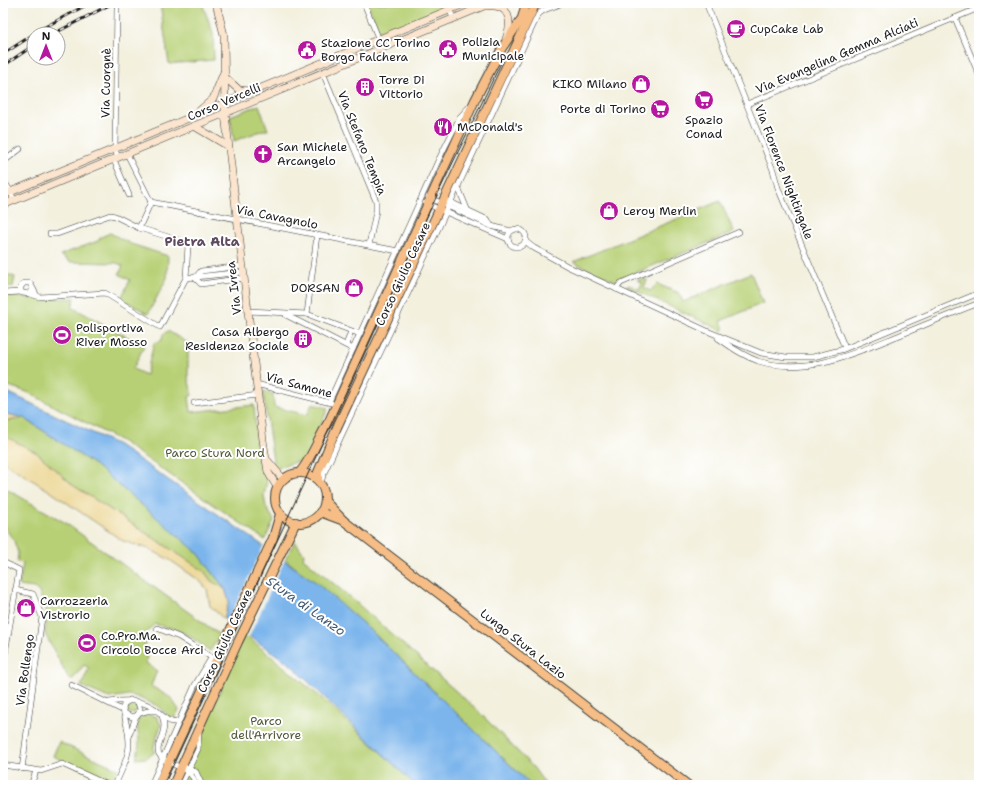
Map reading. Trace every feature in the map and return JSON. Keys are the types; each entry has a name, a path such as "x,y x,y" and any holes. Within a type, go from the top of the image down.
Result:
{"main road":[{"name":"Via Ivrea","path":"216,3 224,35 226,68 225,114 256,384 268,472 277,487"},
{"name":"Corso Vercelli","path":"3,195 379,40 448,6 466,3"},
{"name":"Corso Vercelli","path":"3,205 491,3"},
{"name":"Corso Giulio Cesare","path":"299,473 306,465 425,199 502,48 522,18 526,3"},
{"name":"Corso Giulio Cesare","path":"319,482 318,472 338,425 445,206 507,73 536,3"},
{"path":"483,6 498,6 506,12 509,17 510,26 502,48"},
{"path":"190,118 213,99 226,68"},
{"path":"226,78 239,90 257,90"},
{"path":"194,126 228,146"},
{"name":"Via Ivrea","path":"266,458 272,468 283,479"},
{"path":"299,473 310,475 319,482 325,495 325,501 320,512 310,521 296,522 287,519 280,514 275,501 277,487 283,479 299,473"},
{"name":"Lungo Stura Lazio","path":"325,501 344,521"},
{"name":"Lungo Stura Lazio","path":"320,512 344,521 688,785"},
{"name":"Corso Giulio Cesare","path":"158,785 166,760 273,538 280,514"},
{"name":"Corso Giulio Cesare","path":"173,785 186,769 199,726 284,544 296,522"}],"street":[{"path":"364,3 379,40"},
{"name":"Corso Giulio Cesare","path":"445,206 458,187 507,73 538,15 543,10 561,3"},
{"name":"Via Florence Nightingale","path":"706,3 773,170 778,188 845,348"},
{"path":"448,6 453,18"},
{"name":"Via Cuorgnè","path":"117,8 115,149 116,159 130,194"},
{"name":"Via Evangelina Gemma Alciati","path":"747,104 979,8"},
{"path":"955,18 979,75"},
{"name":"Via Stefano Tempia","path":"323,73 376,201 376,210 369,245"},
{"path":"3,162 20,149"},
{"path":"127,154 151,202 139,228"},
{"path":"3,180 11,192 14,201"},
{"path":"458,187 467,210"},
{"path":"425,199 491,226 511,231 516,229 522,230 525,235 525,241 521,245"},
{"name":"Corso Giulio Cesare","path":"332,404 353,349 376,307 398,251 425,199"},
{"name":"Via Cavagnolo","path":"151,202 398,251"},
{"path":"445,206 467,210 488,220 491,226"},
{"path":"445,206 508,239 513,246 521,245 534,248"},
{"path":"31,292 37,296 105,294 160,327 186,278 187,244 139,228 112,215 57,234 50,234"},
{"path":"508,239 511,231"},
{"path":"616,289 621,283 739,232"},
{"path":"307,314 317,235"},
{"path":"525,241 534,248 564,265 707,331 772,356 814,357 845,348 979,293"},
{"path":"195,278 201,271 243,272"},
{"path":"186,278 195,278 201,284 243,272"},
{"path":"21,292 21,286 26,282 31,284 31,292"},
{"path":"3,293 21,292 26,295 31,292"},
{"path":"707,331 752,359 771,364 803,366 848,356 979,303"},
{"path":"248,312 307,314 360,334"},
{"path":"286,314 353,349"},
{"path":"346,345 351,331"},
{"name":"Via Samone","path":"256,384 332,404"},
{"path":"194,404 258,395"},
{"path":"3,562 19,570 3,666"},
{"name":"Via Bollengo","path":"15,590 33,594 42,617 22,768"},
{"name":"Corso Giulio Cesare","path":"151,785 166,760 179,722 196,682 216,658 181,638 157,628"},
{"path":"71,685 109,702 130,717 148,711 160,714 164,720 164,732 158,751 166,760 196,772 202,785"},
{"path":"109,702 130,700 147,705 169,722 179,722"},
{"path":"130,700 124,704 124,712 130,736"},
{"path":"116,785 129,753 130,736 140,709 138,703"},
{"path":"3,765 36,771 62,764 108,785"},
{"path":"186,769 193,776 196,785"},
{"name":"Corso Giulio Cesare","path":"181,785 186,769"},
{"path":"31,785 36,771"}],"green space":[{"path":"160,3 202,3 213,33 214,60 169,64"},
{"path":"367,3 445,3 447,8 381,36"},
{"path":"259,105 268,130 263,130 234,141 230,116"},
{"path":"720,201 734,232 616,281 573,262"},
{"path":"110,233 131,244 168,256 167,278 148,314 121,298 130,280 119,274 123,266 117,263 70,262 60,255 98,241 101,237"},
{"path":"3,273 15,277 13,287 3,287"},
{"path":"751,273 763,303 721,321 724,329 723,331 626,286 629,285 639,289 642,283 637,280 643,278 647,280 644,288 650,291 657,284 679,293 683,302"},
{"name":"Parco Stura Nord","path":"4,295 38,299 75,298 72,307 144,346 133,369 146,375 154,343 162,340 163,334 168,331 188,343 188,377 192,395 189,397 191,412 254,405 258,461 267,481 264,496 266,507 274,520 265,540 121,441 27,392 3,384 3,338 6,328 3,327"},
{"path":"263,391 273,394 274,407 307,415 312,404 328,408 305,462 295,462 274,468"},
{"path":"24,418 95,465 157,516 198,553 225,589 211,581 204,571 74,486 37,453 3,436 3,425 7,421"},
{"path":"3,487 64,522 220,635 210,651 188,635 169,627 167,628 155,624 146,633 144,653 147,656 146,663 157,671 151,686 171,698 179,710 175,717 170,718 160,707 137,697 129,695 109,698 81,686 89,668 84,665 72,680 69,679 45,634 47,614 39,592 34,588 19,586 23,563 17,562 18,553 14,541 3,525"},
{"path":"295,541 304,554 303,558 351,598 476,709 533,767 546,785 531,785 367,627 285,559"},
{"name":"Parco dell'Arrivore","path":"244,634 323,699 416,785 180,785"},
{"path":"132,702 136,704 138,708 136,712 132,714 128,712 126,708 128,704"},
{"path":"149,714 157,717 161,725 154,746 154,753 146,758 136,759 139,745 139,720 144,715"},
{"path":"59,742 118,769 112,783 53,756"}],"sand":[{"path":"3,413 24,418 7,421 3,425"},
{"path":"3,435 37,453 74,486 204,571 211,581 225,589 229,601 224,619 210,606 207,589 200,581 170,560 149,549 123,541 48,490 3,462"}],"water":[{"name":"Stura di Lanzo","path":"3,390 118,445 317,583 367,627 531,785 415,785 290,664 224,619 229,601 225,589 198,553 95,465 24,418 3,413"}],"pier":[{"path":"265,543 286,557 248,639 227,623"}],"tram line":[{"path":"164,785 432,206 501,63"}],"railway":[{"path":"3,54 45,27 90,3"},
{"path":"66,27 113,3"},
{"path":"3,66 26,50"}],"place":[{"name":"CupCake Lab","path":"736,29"},
{"name":"Polizia Municipale","path":"448,49"},
{"name":"Stazione CC Torino Borgo Falchera","path":"307,50"},
{"name":"KIKO Milano","path":"641,84"},
{"name":"Torre Di Vittorio","path":"365,87"},
{"name":"Spazio Conad","path":"704,100"},
{"name":"Porte di Torino","path":"660,109"},
{"name":"McDonald's","path":"443,127"},
{"name":"San Michele Arcangelo","path":"263,154"},
{"name":"Leroy Merlin","path":"609,211"},
{"name":"DORSAN","path":"354,288"},
{"name":"Polisportiva River Mosso","path":"62,335"},
{"name":"Casa Albergo Residenza Sociale","path":"303,339"},
{"name":"Carrozzeria Vistrorio","path":"26,608"},
{"name":"Co.Pro.Ma. Circolo Bocce Arci","path":"87,643"}],"district":[{"name":"Pietra Alta","path":"202,241"}]}
